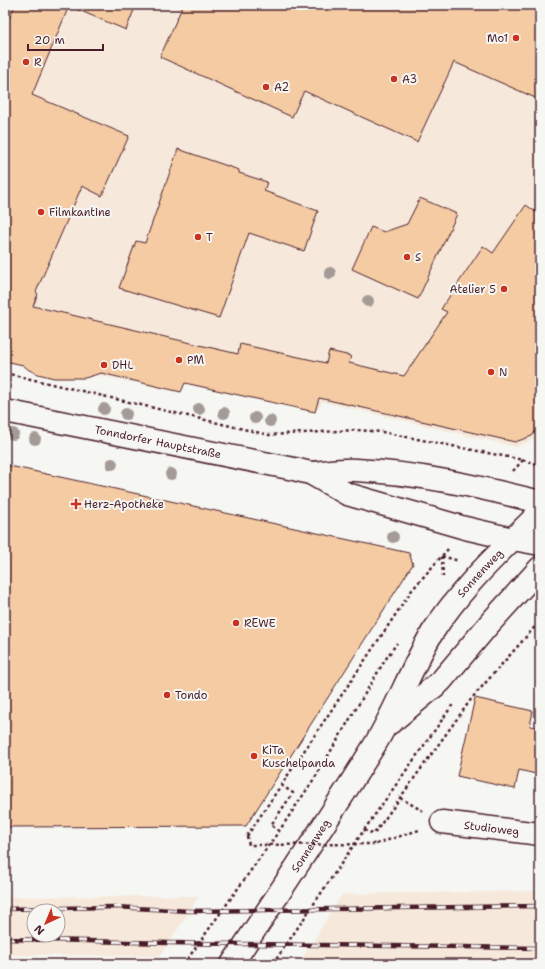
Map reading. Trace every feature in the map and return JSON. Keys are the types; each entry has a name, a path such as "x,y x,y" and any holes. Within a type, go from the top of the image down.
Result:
{"main road":[{"name":"Tonndorfer Hauptstraße","path":"5,411 310,473 354,470 407,474 496,491 540,502"},
{"name":"Tonndorfer Hauptstraße","path":"310,473 347,494 435,520 513,540 540,544"},
{"name":"Sonnenweg","path":"232,964 340,800 386,726 416,659 433,632 472,580 540,512"},
{"name":"Sonnenweg","path":"386,726 442,681 490,623 540,568"},
{"name":"Studioweg","path":"442,822 540,834"}],"path":[{"path":"5,373 269,435 356,430 382,432 523,460 540,465"},
{"path":"442,822 376,844 249,845 247,836 412,590 442,556 443,581"},
{"path":"364,830 374,834 472,698 540,621"},
{"path":"184,964 279,831 316,776 385,660 398,642"},
{"path":"273,964 364,830 456,700"},
{"path":"279,831 270,825 293,793 281,785"}],"shaded area":[{"path":"5,5 540,5 540,437 516,447 323,402 315,412 185,383 181,392 5,357"},
{"path":"540,891 540,963 302,959 342,894"},
{"path":"199,896 160,956 5,955 5,897"}],"building":[{"path":"15,5 136,5 126,30 69,6 32,95 129,136 102,196 82,186 36,292 38,294 33,306 238,354 240,344 326,363 329,351 351,356 349,363 404,376 447,312 441,309 483,246 493,253 526,205 540,215 540,425 532,436 515,442 319,398 315,412 185,383 181,392 101,373 85,378 54,378 38,374 29,370 23,365 5,361 5,28"},
{"path":"183,5 540,5 540,100 454,62 417,142 304,91 292,117 160,57"},
{"name":"T","path":"178,149 239,170 239,173 267,182 264,191 318,211 304,251 249,233 219,318 119,288 136,241 145,243"},
{"name":"S","path":"420,198 457,214 418,299 352,269 371,227 384,232 407,224"},
{"name":"Tondo","path":"5,465 409,553 413,564 246,826 5,827"},
{"path":"475,698 533,711 530,726 540,728 540,775 519,770 515,789 457,776"}],"railway":[{"path":"5,909 115,907 190,911 540,906"},
{"path":"5,939 169,943 540,948"}],"place":[{"name":"Mo1","path":"516,38"},
{"name":"R","path":"26,62"},
{"name":"A3","path":"394,79"},
{"name":"A2","path":"266,87"},
{"name":"Filmkantine","path":"41,212"},
{"name":"T","path":"198,237"},
{"name":"S","path":"407,257"},
{"name":"Atelier 5","path":"504,289"},
{"name":"PM","path":"179,360"},
{"name":"DHL","path":"104,365"},
{"name":"N","path":"491,372"},
{"name":"Herz-Apotheke","path":"76,504"},
{"name":"REWE","path":"236,623"},
{"name":"Tondo","path":"167,695"},
{"name":"KiTa Kuschelpanda","path":"254,756"}]}
